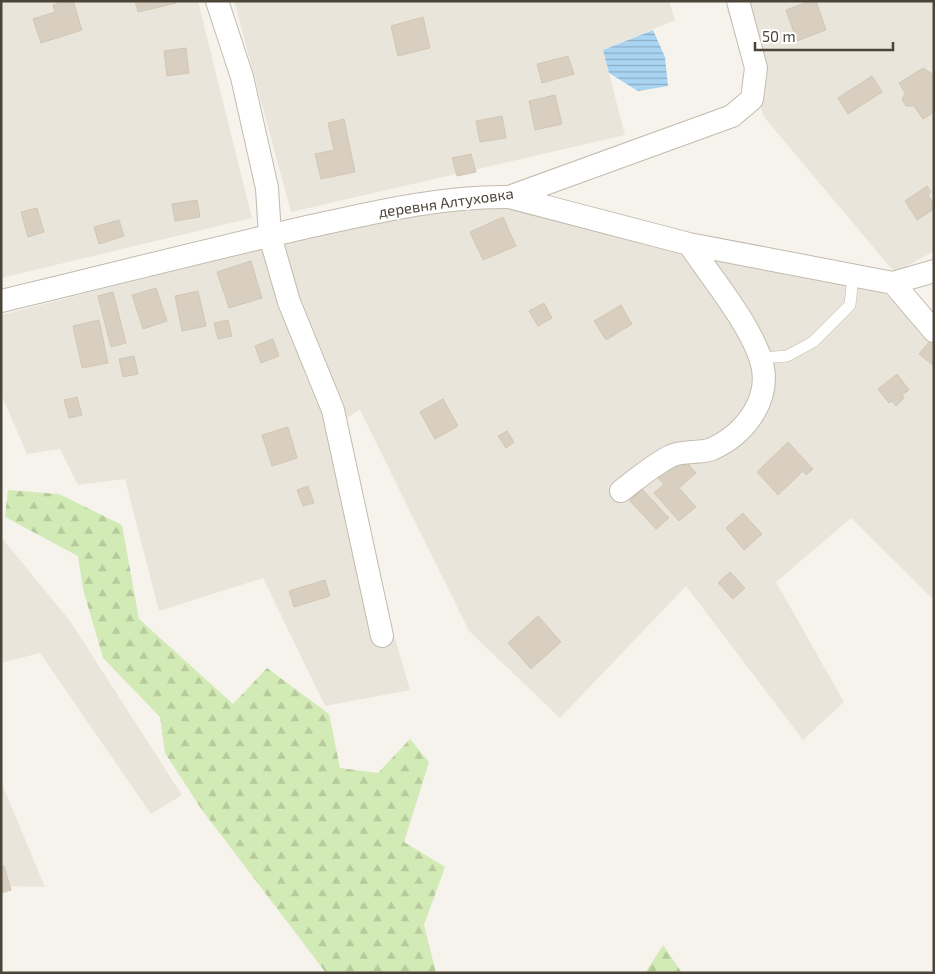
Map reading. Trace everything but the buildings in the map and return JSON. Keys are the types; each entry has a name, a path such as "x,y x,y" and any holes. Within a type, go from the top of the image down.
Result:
{"street":[{"path":"217,1 242,77 268,188 270,236 289,302 333,410 382,636"},
{"name":"деревня Алтуховка","path":"1,301 270,236 404,206 480,197 509,197 732,116 752,99 756,68 738,1"},
{"path":"509,197 689,244 892,284 934,271"},
{"path":"621,491 672,455 711,449 735,435 749,421 759,405 764,386 761,358 748,332 689,244"},
{"path":"892,284 924,323 934,331"}],"lane":[{"path":"761,358 787,356 813,342 850,305 853,276"}],"shaded area":[{"path":"1,1 198,1 252,218 1,278"},
{"path":"234,1 669,1 675,20 603,50 625,135 291,212"},
{"path":"728,1 934,1 934,251 895,273 764,117 727,10"},
{"path":"517,206 878,288 934,335 934,600 851,518 776,582 844,702 803,740 686,586 560,718 469,631 360,410 333,426 410,690 325,706 263,578 159,611 125,479 78,485 60,449 27,454 1,394 1,315 398,214"},
{"path":"1,537 70,621 182,795 151,814 40,653 1,663"},
{"path":"1,782 45,887 1,886"}],"green space":[{"path":"8,490 59,494 122,525 139,619 233,704 267,668 329,714 340,768 378,773 410,739 429,762 404,842 445,867 424,925 436,973 326,973 202,810 165,753 160,717 103,658 83,589 78,556 5,517"},
{"path":"663,945 682,973 645,973"}],"water":[{"path":"653,30 665,57 668,86 638,91 609,73 603,50"}]}
